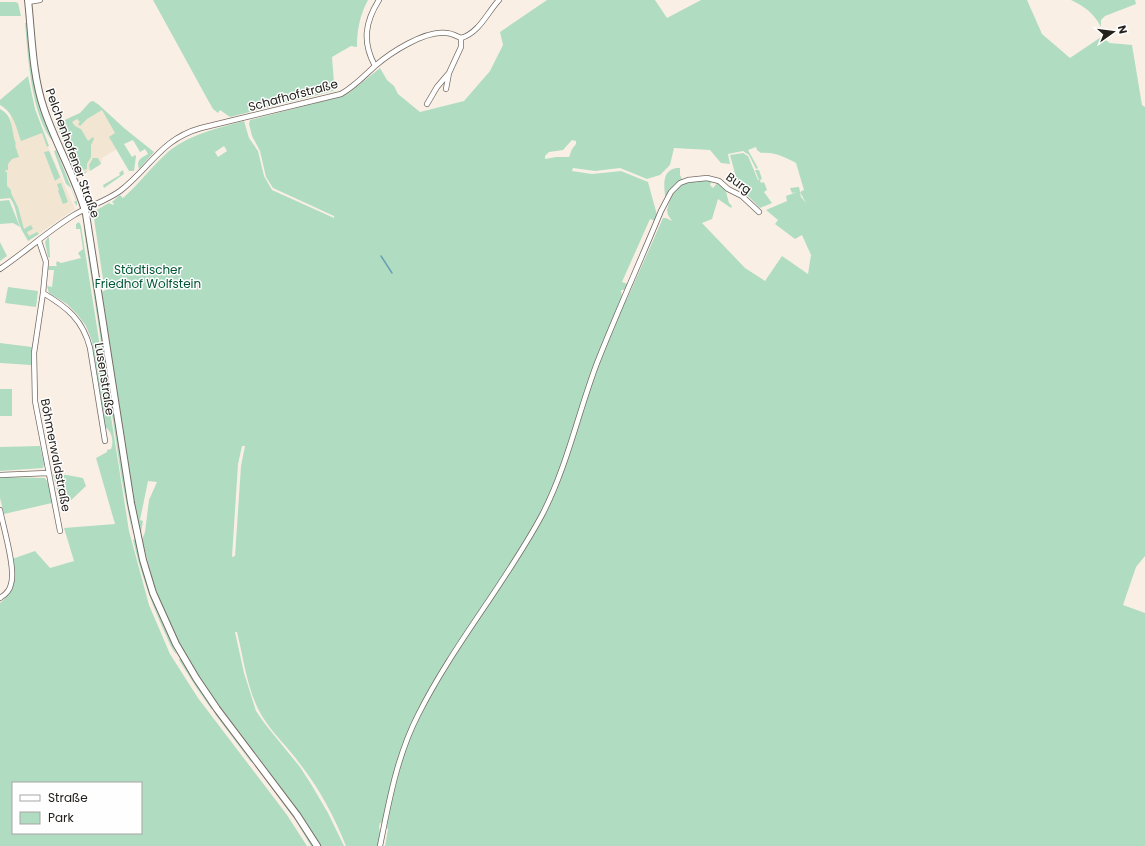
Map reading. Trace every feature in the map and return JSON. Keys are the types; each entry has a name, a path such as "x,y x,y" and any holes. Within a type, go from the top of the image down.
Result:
{"main road":[{"name":"Pelchenhofener Straße","path":"28,1 33,51 41,99 49,124 74,181 84,210 131,503 143,560 156,600 182,656 208,696 297,815 317,846"}],"street":[{"path":"28,1 40,0"},
{"path":"375,66 368,45 366,28 379,0"},
{"path":"427,104 437,87 449,73 461,48 461,38 473,32 499,0"},
{"name":"Schafhofstraße","path":"0,269 68,219 119,192 162,149 174,139 185,133 341,94 397,50 424,37 440,32 446,32 461,38"},
{"path":"446,89 449,73"},
{"name":"Burg","path":"380,846 391,790 403,750 418,715 441,673 518,555 550,498 597,364 624,296 674,187 680,183 697,179 712,179 719,181 728,189 742,196 759,212"},
{"name":"Böhmerwaldstraße","path":"39,241 46,262 34,353 34,388 36,411 60,531"},
{"name":"Lusenstraße","path":"43,293 69,310 82,325 86,334 90,348 105,441"},
{"path":"0,475 48,473"},
{"path":"0,510 9,552 12,577 11,584 0,598"}],"shaded area":[{"path":"93,101 124,128 117,149 102,158 101,164 79,176 56,124 80,113 90,102"},
{"path":"12,115 42,133 75,209 28,241 19,223 15,207 10,198 0,199 12,131 10,117"}],"green space":[{"path":"153,0 368,0 360,22 357,47 351,46 332,57 334,83 333,91 230,117 220,110 218,113 213,109"},
{"name":"Städtischer Friedhof Wolfstein","path":"547,0 655,0 667,18 701,0 1027,0 1042,34 1070,58 1101,37 1110,43 1132,45 1142,105 1145,107 1145,556 1136,567 1123,605 1145,613 1145,846 385,846 388,829 380,823 378,846 346,846 332,814 314,783 262,716 249,686 237,632 235,632 244,673 256,711 300,767 328,813 344,846 321,846 295,806 206,688 178,642 164,612 154,584 142,540 145,532 149,500 157,482 148,481 140,520 143,521 141,533 134,503 102,292 107,289 107,286 104,286 93,212 109,203 113,205 114,204 112,202 120,195 123,198 162,157 177,146 204,132 244,121 249,138 258,151 264,176 272,190 334,218 334,216 273,188 266,177 260,151 252,136 249,124 250,120 343,96 349,93 380,68 387,80 394,86 398,94 420,112 464,101 490,71 503,45 500,32","holes":["572,140 576,141 576,144 569,157 545,159 545,156 549,152 563,150","224,146 227,151 218,157 215,152","756,147 761,153 775,154 796,163 804,190 800,192 799,187 790,188 792,193 797,192 786,196 787,201 766,210 778,220 775,224 795,239 802,235 811,255 808,274 782,256 765,281 745,268 702,223 712,219 718,199 731,208 732,206 729,203 725,188 718,182 713,188 710,185 712,181 695,181 688,182 678,188 674,194 667,210 672,221 663,218 627,299 622,297 621,290 624,290 628,284 622,282 650,219 655,221 657,215 648,182 621,171 592,174 572,171 573,168 595,171 620,168 647,179 660,175 670,165 674,148 710,150 721,163 730,164 728,154 743,151 749,155 756,169 758,168 748,150","242,446 245,446 241,466 235,556 232,557 238,464"]},
{"path":"1071,0 1135,0 1136,4 1105,16 1101,20 1101,27 1095,17 1088,10"},
{"path":"0,2 18,3 21,16 0,16"},
{"path":"25,23 27,23 36,93 53,142 46,131 35,101 29,68"},
{"path":"28,76 35,109 49,146 47,147 42,133 21,141 11,116 5,108 0,105 0,100"},
{"path":"93,101 154,152 139,169 139,161 148,154 145,149 140,152 133,140 124,144 132,157 135,155 136,156 134,171 129,171 109,137 115,133 102,110 87,119 80,126 78,124 80,122 77,119 72,122 75,126 81,129 88,141 93,137 94,139 91,145 91,157 87,164 87,169 78,171 80,174 87,172 80,176 78,175 63,143 70,140 69,137 62,139 56,124 80,113 90,102"},
{"path":"0,109 5,112 10,120 19,157 12,159 8,164 8,170 5,172 7,172 7,186 11,190 18,207 24,229 31,225 33,229 27,232 29,236 37,232 39,234 28,241 21,228 15,207 10,198 0,199"},
{"path":"56,150 77,202 77,206 74,202 76,201 71,188 66,184 54,151"},
{"path":"49,151 60,177 55,181 44,152"},
{"path":"743,153 748,156 758,180 755,170 759,170 762,179 760,180 761,183 764,182 767,190 764,192 772,203 760,208 741,189 730,155"},
{"path":"93,158 98,158 101,164 90,171 89,165"},
{"path":"676,168 680,168 680,175 682,179 674,185 667,196 665,196 664,183 666,175 668,172"},
{"path":"123,170 124,174 104,188 103,185 120,175 119,173"},
{"path":"61,183 68,202 63,204 57,184"},
{"path":"9,200 20,227 13,223 0,224 0,201"},
{"path":"79,222 81,226 129,531 149,605 170,654 198,698 287,815 307,846 0,846 0,603 10,593 14,583 12,559 35,551 50,568 74,561 64,528 115,524 96,458 107,452 107,450 111,449 112,440 111,434 105,427 92,341 86,326 77,314 67,304 49,293 47,286 52,287 54,270 48,270 49,266 57,266 57,261 61,263 81,258 78,253 83,249 80,229 76,229 76,224"},
{"path":"85,229 100,322 133,536 122,481"},
{"path":"48,237 50,258 48,257 45,242"},
{"path":"0,242 7,256 0,261"},
{"path":"8,287 38,291 36,307 5,303"},
{"path":"0,343 32,347 31,365 0,363"},
{"path":"0,389 12,389 12,416 0,416"},
{"path":"40,446 44,464 43,468 0,471 0,447"},
{"path":"53,474 83,478 86,486 64,507 57,490"},
{"path":"0,478 45,478 49,485 52,503 4,514 0,498"},
{"path":"135,539 157,612 177,655 170,644 150,598 136,552 133,540"},
{"path":"180,658 212,708 212,710 179,660"},
{"path":"216,714 252,762 251,762"},
{"path":"254,764 287,807 313,846 311,846 296,821"}],"waterway":[{"path":"381,256 392,273"}]}
